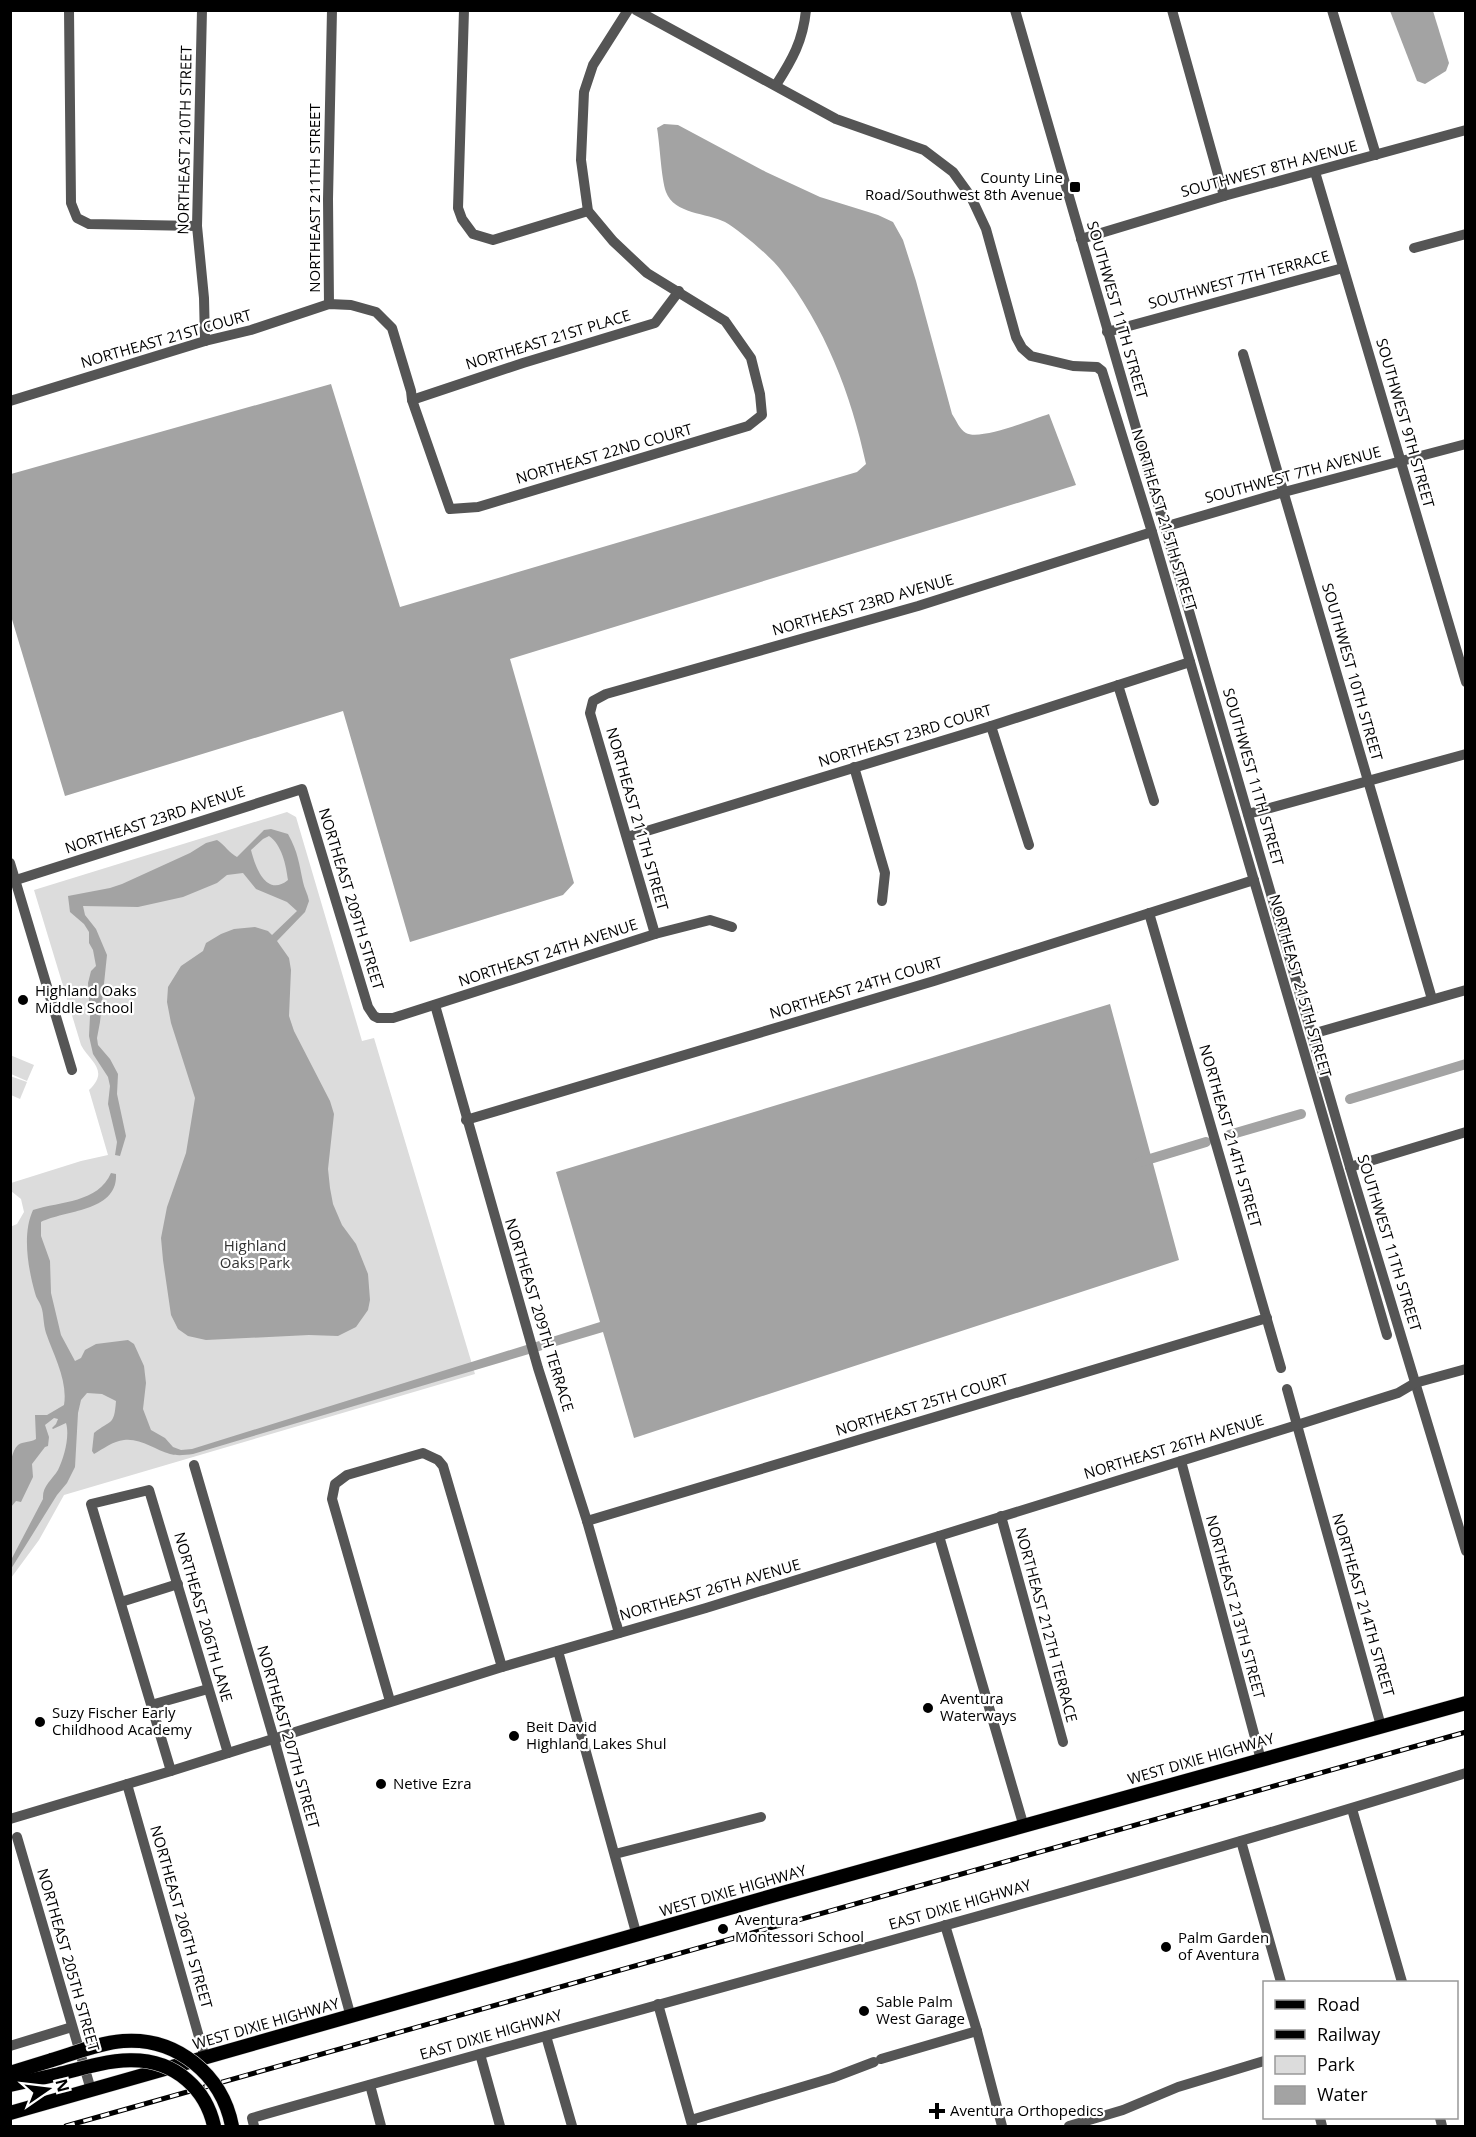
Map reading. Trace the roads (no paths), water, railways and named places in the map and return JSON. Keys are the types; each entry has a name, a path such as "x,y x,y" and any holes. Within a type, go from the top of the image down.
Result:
{"main road":[{"name":"WEST DIXIE HIGHWAY","path":"10,2113 786,1892 1466,1703"},
{"path":"10,2073 121,2042 141,2042 163,2046 182,2054 207,2073 225,2103 232,2127"},
{"path":"10,2085 124,2060 141,2059 155,2062 177,2072 196,2088 208,2108 214,2127"}],"street":[{"path":"69,10 71,203 77,218 89,224 197,226"},
{"name":"NORTHEAST 210TH STREET","path":"202,10 197,226 204,298 205,341"},
{"name":"NORTHEAST 211TH STREET","path":"332,10 328,199 329,304 351,305 376,312 392,328 412,400 450,508"},
{"path":"464,10 458,208 462,219 473,234 493,240 588,211"},
{"path":"628,10 593,65 584,92 582,160 588,211 613,241 647,273 679,291"},
{"path":"636,10 776,85 794,57 804,27 806,10"},
{"name":"SOUTHWEST 11TH STREET","path":"1016,10 1107,332 1350,1167 1466,1551"},
{"path":"1172,10 1224,196"},
{"path":"1332,10 1376,155"},
{"name":"NORTHEAST 215TH STREET","path":"776,85 836,119 924,150 953,172 971,197 986,229 1016,337 1022,348 1031,356 1073,366 1097,367 1102,370 1152,532 1387,1335"},
{"name":"SOUTHWEST 8TH AVENUE","path":"1081,239 1224,196 1466,130"},
{"name":"SOUTHWEST 9TH STREET","path":"1315,172 1466,682"},
{"path":"1414,248 1464,234 1466,248"},
{"name":"SOUTHWEST 7TH TERRACE","path":"1107,332 1343,268"},
{"name":"NORTHEAST 21ST PLACE","path":"412,400 655,322 679,291"},
{"name":"NORTHEAST 22ND COURT","path":"450,508 478,507 723,435 748,426 762,415 760,394 751,358 725,321 679,291"},
{"name":"NORTHEAST 21ST COURT","path":"10,402 205,341 251,330 329,304"},
{"name":"SOUTHWEST 10TH STREET","path":"1243,354 1432,999"},
{"name":"SOUTHWEST 7TH AVENUE","path":"1164,527 1284,492 1466,444"},
{"name":"NORTHEAST 23RD AVENUE","path":"590,713 593,701 606,694 918,606 1152,532"},
{"name":"NORTHEAST 23RD COURT","path":"627,837 991,726 1190,662"},
{"path":"1118,685 1154,801"},
{"name":"NORTHEAST 211TH STREET","path":"590,713 655,934"},
{"path":"991,726 1029,845"},
{"path":"1248,814 1466,754"},
{"path":"854,767 885,873 882,901"},
{"name":"NORTHEAST 23RD AVENUE","path":"16,880 302,789"},
{"name":"NORTHEAST 209TH STREET","path":"302,789 361,985 374,1016"},
{"path":"10,863 72,1070"},
{"name":"NORTHEAST 24TH COURT","path":"466,1120 934,981 1254,880"},
{"name":"NORTHEAST 214TH STREET","path":"1149,913 1281,1368"},
{"name":"NORTHEAST 24TH AVENUE","path":"374,1016 383,1020 393,1018 655,934 710,920 732,927"},
{"path":"1312,1034 1466,990"},
{"name":"NORTHEAST 209TH TERRACE","path":"435,1005 534,1354 587,1521 619,1632"},
{"path":"1350,1167 1466,1132"},
{"name":"NORTHEAST 25TH COURT","path":"587,1521 1267,1318"},
{"name":"NORTHEAST 26TH AVENUE","path":"10,1819 171,1771 390,1701 706,1608 939,1536 1398,1393 1415,1383 1466,1369"},
{"name":"NORTHEAST 214TH STREET","path":"1287,1389 1381,1726"},
{"path":"390,1701 332,1499 336,1484 347,1475 423,1453 443,1466 502,1667"},
{"name":"NORTHEAST 213TH STREET","path":"1180,1461 1261,1760"},
{"name":"NORTHEAST 207TH STREET","path":"194,1465 274,1738 351,2017"},
{"name":"NORTHEAST 206TH LANE","path":"121,1602 91,1504 149,1490 228,1753"},
{"name":"NORTHEAST 212TH TERRACE","path":"1001,1516 1063,1742"},
{"path":"939,1536 1024,1827"},
{"path":"171,1771 121,1602 178,1584"},
{"path":"558,1651 637,1936"},
{"path":"150,1706 208,1689"},
{"name":"EAST DIXIE HIGHWAY","path":"253,2122 370,2085 945,1925 1352,1809 1465,1774"},
{"name":"NORTHEAST 206TH STREET","path":"127,1784 205,2058"},
{"path":"1352,1809 1400,1981"},
{"path":"615,1854 761,1817"},
{"name":"NORTHEAST 205TH STREET","path":"17,1838 91,2090"},
{"path":"1240,1841 1280,1981"},
{"path":"945,1925 977,2031 1002,2127"},
{"path":"658,2004 692,2123 832,2078 878,2060 977,2031"},
{"path":"10,2046 72,2027"},
{"path":"546,2036 572,2127"},
{"path":"480,2054 500,2127"},
{"path":"1069,2127 1123,2110 1178,2088 1263,2061"},
{"path":"370,2085 381,2127"}],"water":[{"path":"1390,11 1433,11 1449,63 1446,71 1425,84 1417,81"},
{"path":"664,124 678,125 766,172 820,197 893,222 903,240 952,414 960,427 966,433 983,434 1049,414 1076,485 510,659 574,883 563,895 410,942 343,711 65,796 11,616 11,474 331,384 400,607 857,472 866,464 853,412 823,337 780,269 746,237 725,222 683,209 670,199 663,178 657,128"},
{"path":"271,829 288,834 296,852 309,901 305,912 277,941 289,958 291,970 289,1016 334,1114 328,1169 333,1204 342,1225 356,1244 368,1274 370,1300 368,1310 356,1327 338,1336 309,1335 206,1340 188,1336 178,1329 171,1315 163,1260 161,1238 167,1207 186,1153 195,1098 171,1023 167,1002 168,987 181,966 203,951 206,943 221,934 234,929 255,927 268,931 272,935 297,911 287,902 256,889 243,873 227,875 217,883 183,897 138,907 83,906 85,915 96,929 107,955 97,1038 98,1045 110,1059 118,1074 117,1094 126,1136 120,1156 115,1155 117,1142 108,1104 110,1086 108,1077 93,1054 89,1036 88,983 91,971 96,966 93,950 89,943 89,932 84,924 70,912 68,896 122,884 190,853 206,843 217,840 237,857 264,830","holes":["269,836 283,856 288,880 280,885 268,883 263,878 255,864 251,850"]},
{"path":"1110,1004 1179,1260 634,1438 603,1332 193,1454 170,1454 142,1442 124,1440 94,1454 92,1451 94,1433 113,1419 116,1401 102,1394 87,1393 81,1400 78,1413 75,1467 11,1569 11,1560 43,1499 46,1487 58,1470 66,1447 67,1434 66,1423 52,1428 58,1419 54,1418 45,1425 49,1437 48,1446 32,1464 33,1477 21,1502 16,1501 11,1507 10,1474 14,1450 20,1444 36,1439 35,1415 47,1415 64,1405 65,1396 62,1378 46,1333 42,1309 35,1295 30,1273 27,1240 33,1210 88,1196 105,1183 111,1173 116,1174 114,1186 108,1196 99,1203 41,1222 41,1236 50,1261 51,1293 61,1335 75,1361 81,1358 85,1350 96,1344 128,1340 134,1344 144,1366 146,1383 143,1409 151,1430 165,1438 173,1447 181,1450 192,1449 600,1322 556,1172"}],"waterway":[{"path":"1350,1099 1466,1064"},
{"path":"1229,1135 1301,1114"},
{"path":"1140,1162 1206,1142"}],"railway":[{"path":"66,2126 1466,1732"}],"place":[{"name":"County Line Road/Southwest 8th Avenue","path":"1075,187"},
{"name":"Highland Oaks Middle School","path":"23,1000"},
{"name":"Aventura Waterways","path":"928,1708"},
{"name":"Suzy Fischer Early Childhood Academy","path":"40,1722"},
{"name":"Beit David Highland Lakes Shul","path":"514,1736"},
{"name":"Netive Ezra","path":"381,1784"},
{"name":"Aventura Montessori School","path":"723,1929"},
{"name":"Palm Garden of Aventura","path":"1166,1947"},
{"name":"Sable Palm West Garage","path":"864,2011"},
{"name":"Aventura Orthopedics","path":"937,2111"}],"park label":[{"name":"Highland Oaks Park","path":"255,1254"}]}
